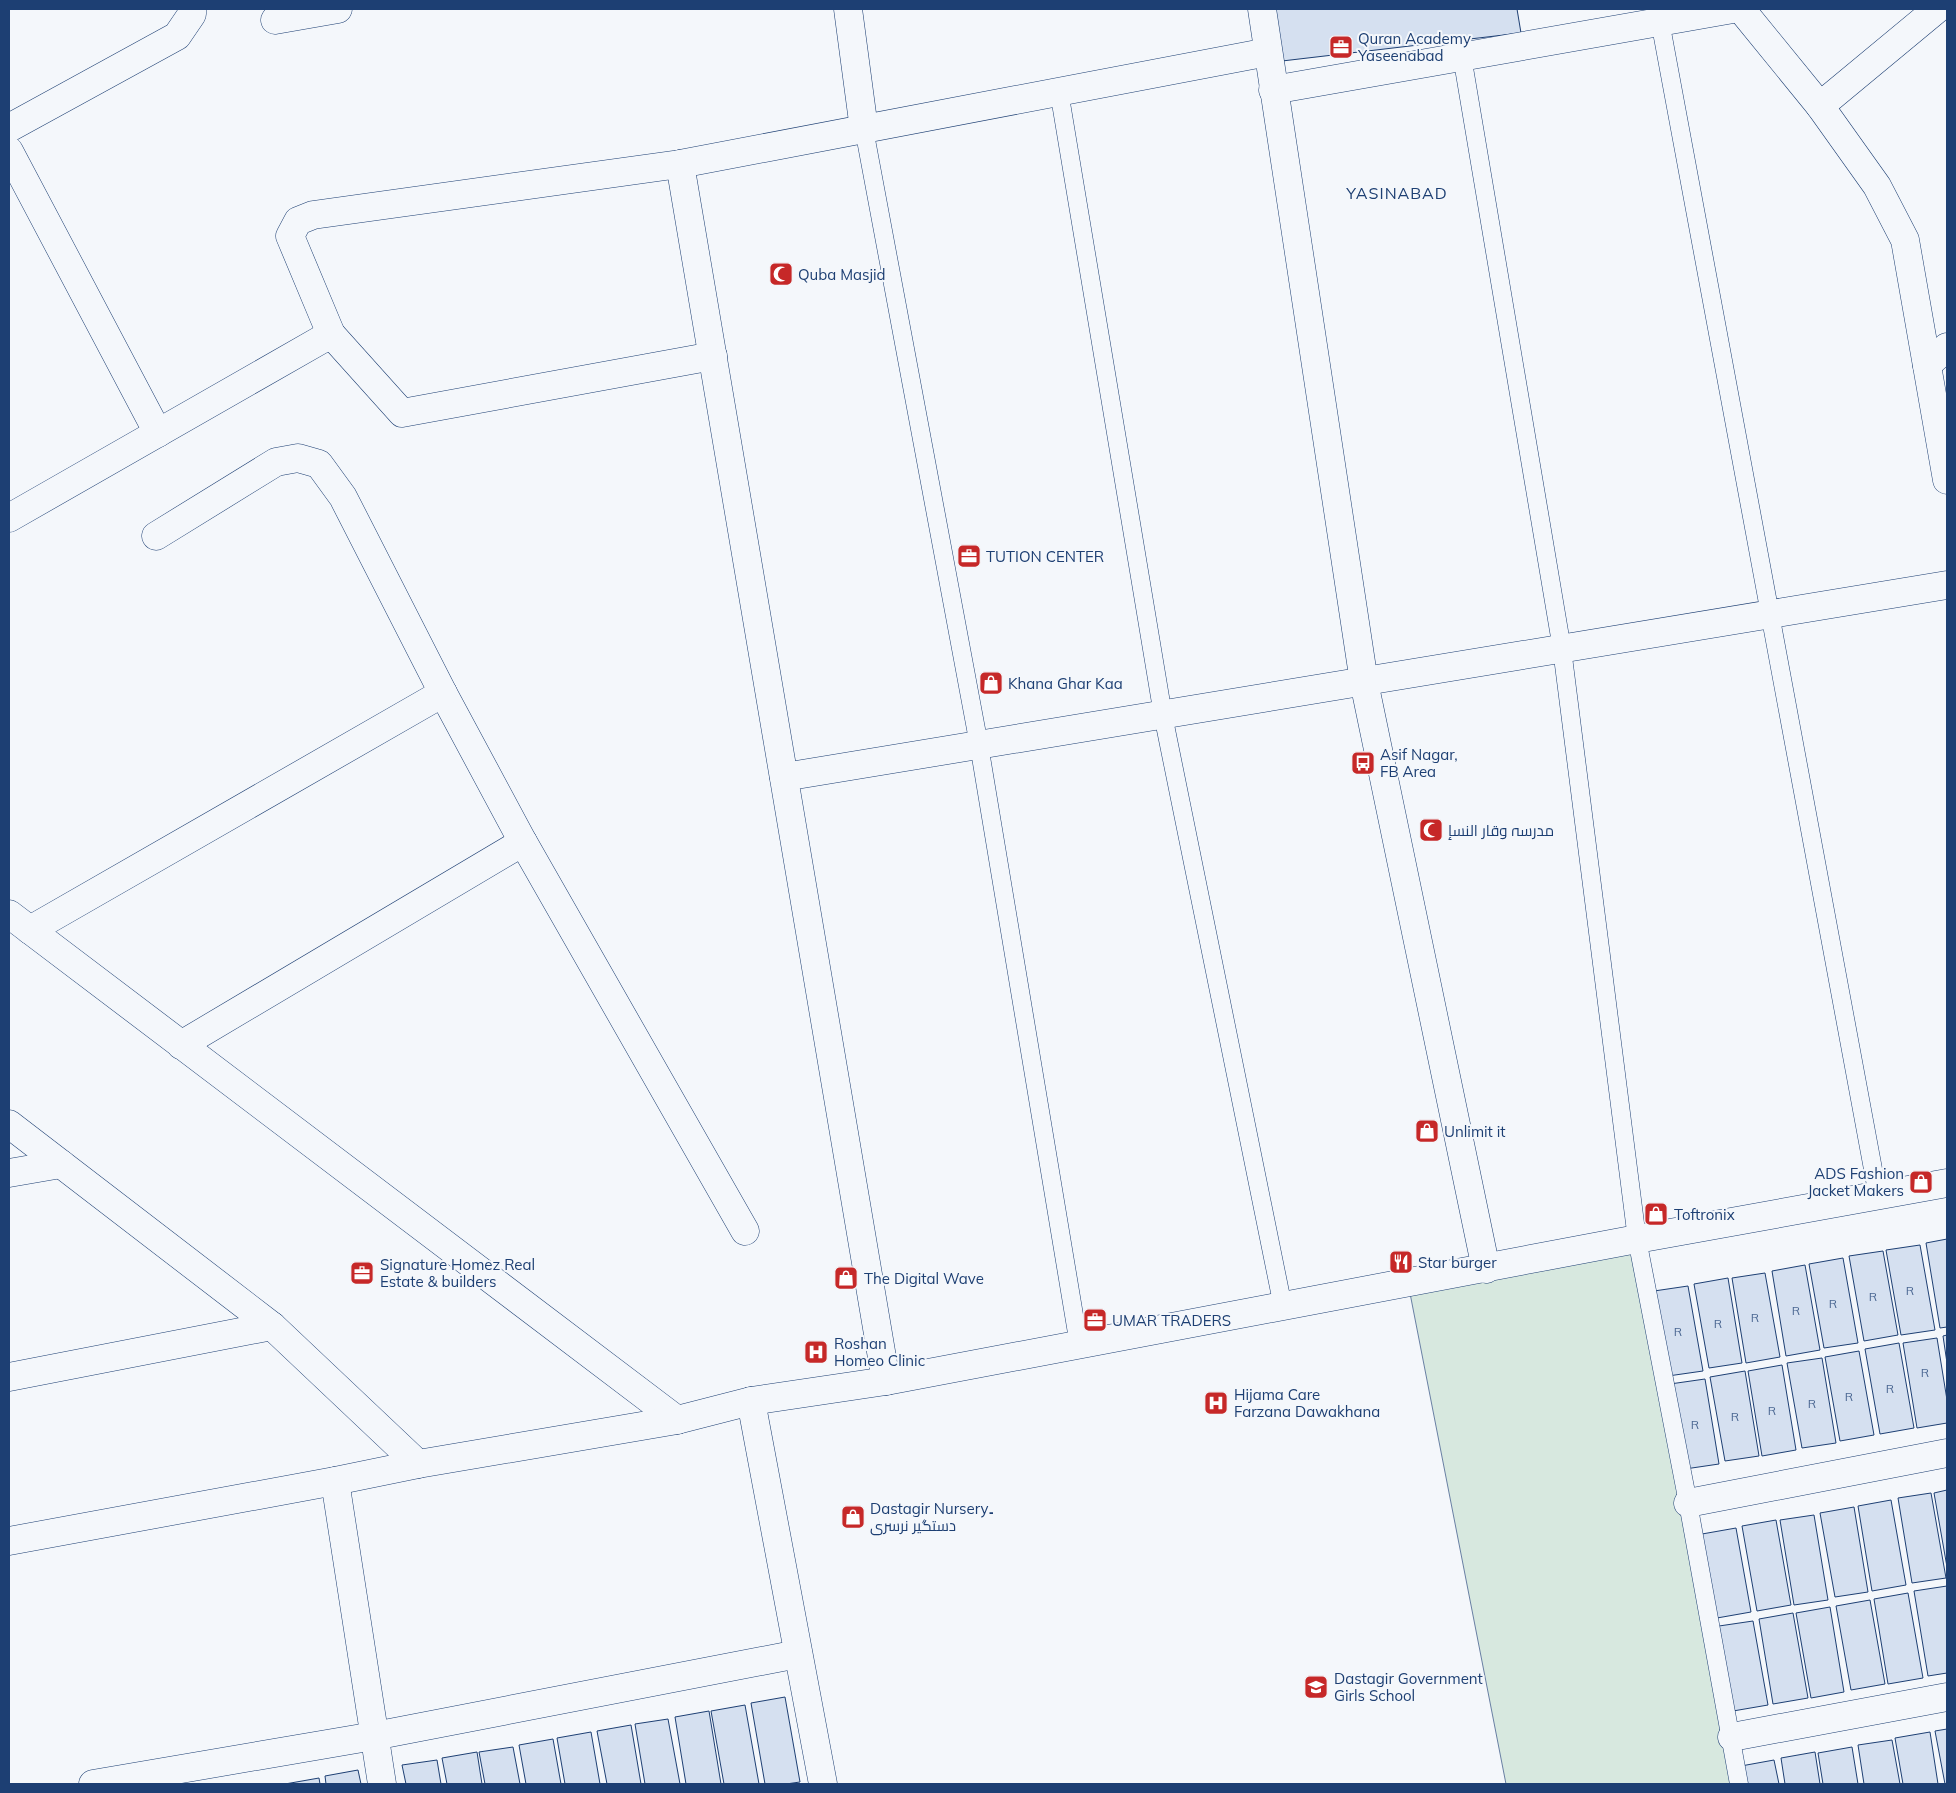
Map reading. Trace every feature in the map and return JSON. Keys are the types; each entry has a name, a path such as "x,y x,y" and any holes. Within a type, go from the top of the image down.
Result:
{"street":[{"path":"9,128 177,36 192,14 192,9"},
{"path":"275,20 338,9"},
{"path":"848,9 864,129"},
{"path":"1262,9 1364,682 1486,1269"},
{"path":"1273,90 1732,9"},
{"path":"1741,9 1820,106 1877,186 1904,240 1947,480"},
{"path":"1820,106 1937,9"},
{"path":"713,356 402,413 330,334 290,236 298,221 313,215 680,164 1268,52"},
{"path":"9,151 158,433"},
{"path":"680,164 886,1381"},
{"path":"9,518 330,334"},
{"path":"1927,365 1947,347"},
{"path":"156,536 276,462 298,458 319,464 342,497 443,693 523,842 745,1231"},
{"path":"784,777 1947,585"},
{"path":"443,693 19,922 677,1420"},
{"path":"181,1045 523,842"},
{"path":"9,1124 272,1326 418,1464"},
{"path":"9,1173 61,1164"},
{"path":"9,1541 335,1482 418,1464 677,1420 751,1401 886,1381 1637,1239 1947,1183"},
{"path":"9,1376 272,1326"},
{"path":"751,1401 822,1784"},
{"path":"1688,1504 1947,1453"},
{"path":"335,1482 382,1784"},
{"path":"93,1784 374,1736 798,1654"},
{"path":"1732,1737 1947,1697"}],"lane":[{"path":"1660,22 1878,1196"},
{"path":"1462,56 1562,649 1637,1239 1732,1737 1739,1784"},
{"path":"1059,92 1163,715 1283,1307"},
{"path":"864,129 979,745 1079,1345"}],"shaded area":[{"path":"1637,1239 1739,1784 1506,1784 1408,1283"}],"building":[{"name":"Quran Academy Yaseenabad","path":"1275,9 1517,9 1521,33 1282,61"},
{"path":"1947,1239 1947,1327 1940,1328 1926,1243"},
{"path":"1920,1245 1935,1330 1901,1335 1886,1250"},
{"path":"1883,1251 1898,1335 1864,1341 1849,1256"},
{"path":"1843,1258 1858,1343 1824,1348 1809,1264"},
{"path":"1805,1265 1820,1350 1786,1356 1772,1271"},
{"path":"1765,1273 1780,1357 1746,1363 1732,1278"},
{"path":"1728,1278 1742,1363 1709,1368 1694,1284"},
{"path":"1688,1286 1703,1371 1668,1376 1654,1291"},
{"path":"1947,1335 1947,1363 1943,1336"},
{"path":"1937,1338 1947,1400 1947,1423 1917,1428 1903,1343"},
{"path":"1899,1343 1914,1428 1880,1434 1865,1349"},
{"path":"1859,1351 1874,1435 1840,1441 1825,1357"},
{"path":"1822,1358 1836,1443 1802,1448 1787,1363"},
{"path":"1782,1365 1796,1450 1762,1456 1748,1371"},
{"path":"1745,1371 1759,1456 1725,1461 1710,1377"},
{"path":"1705,1379 1719,1464 1685,1469 1670,1384"},
{"path":"1947,1490 1947,1567 1934,1493"},
{"path":"1931,1493 1946,1578 1912,1583 1898,1498"},
{"path":"1891,1500 1906,1585 1872,1591 1858,1506"},
{"path":"1854,1507 1868,1592 1835,1597 1820,1513"},
{"path":"1814,1515 1828,1600 1794,1605 1780,1520"},
{"path":"1776,1520 1791,1605 1757,1611 1742,1526"},
{"path":"1736,1528 1751,1612 1717,1618 1702,1534"},
{"path":"1947,1586 1947,1673 1928,1676 1914,1591"},
{"path":"1908,1593 1923,1678 1888,1684 1874,1599"},
{"path":"1870,1600 1885,1684 1851,1690 1836,1606"},
{"path":"1830,1607 1844,1692 1811,1698 1796,1613"},
{"path":"1793,1613 1808,1698 1773,1704 1759,1619"},
{"path":"1753,1621 1768,1705 1733,1711 1719,1626"},
{"path":"785,1697 800,1782 765,1784 751,1703"},
{"path":"745,1705 759,1784 724,1784 711,1711"},
{"path":"709,1711 721,1784 686,1784 675,1717"},
{"path":"668,1719 680,1784 645,1784 635,1724"},
{"path":"631,1725 641,1784 607,1784 597,1731"},
{"path":"1947,1729 1947,1784 1945,1784 1935,1731"},
{"path":"591,1732 600,1784 565,1784 557,1738"},
{"path":"1930,1732 1938,1784 1903,1784 1895,1738"},
{"path":"553,1739 561,1784 526,1784 519,1745"},
{"path":"1892,1740 1900,1784 1864,1784 1858,1745"},
{"path":"513,1747 520,1784 485,1784 479,1752"},
{"path":"1852,1747 1858,1784 1823,1784 1818,1753"},
{"path":"477,1752 482,1784 447,1784 442,1758"},
{"path":"1815,1752 1820,1784 1785,1784 1781,1758"},
{"path":"437,1760 441,1784 406,1784 402,1765"},
{"path":"1774,1760 1779,1784 1744,1784 1741,1766"},
{"path":"358,1770 361,1784 326,1784 325,1776"},
{"path":"319,1778 320,1784 285,1784"}],"place":[{"name":"Quran Academy Yaseenabad","path":"1341,47"},
{"name":"Quba Masjid","path":"781,274"},
{"name":"TUTION CENTER","path":"969,556"},
{"name":"Khana Ghar Kaa","path":"991,683"},
{"name":"Asif Nagar, FB Area","path":"1363,763"},
{"name":"مدرسہ وقار النسإ","path":"1431,830"},
{"name":"Unlimit it","path":"1427,1131"},
{"name":"ADS Fashion Jacket Makers","path":"1921,1182"},
{"name":"Toftronix","path":"1656,1214"},
{"name":"Star burger","path":"1401,1262"},
{"name":"Signature Homez Real Estate & builders","path":"362,1273"},
{"name":"The Digital Wave","path":"846,1278"},
{"name":"UMAR TRADERS","path":"1095,1320"},
{"name":"Roshan Homeo Clinic","path":"816,1352"},
{"name":"Hijama Care Farzana Dawakhana","path":"1216,1403"},
{"name":"Dastagir Nursery۔ دستگیر نرسری","path":"853,1517"},
{"name":"Dastagir Government Girls School","path":"1316,1687"}],"district":[{"name":"YASINABAD","path":"1397,193"}]}
